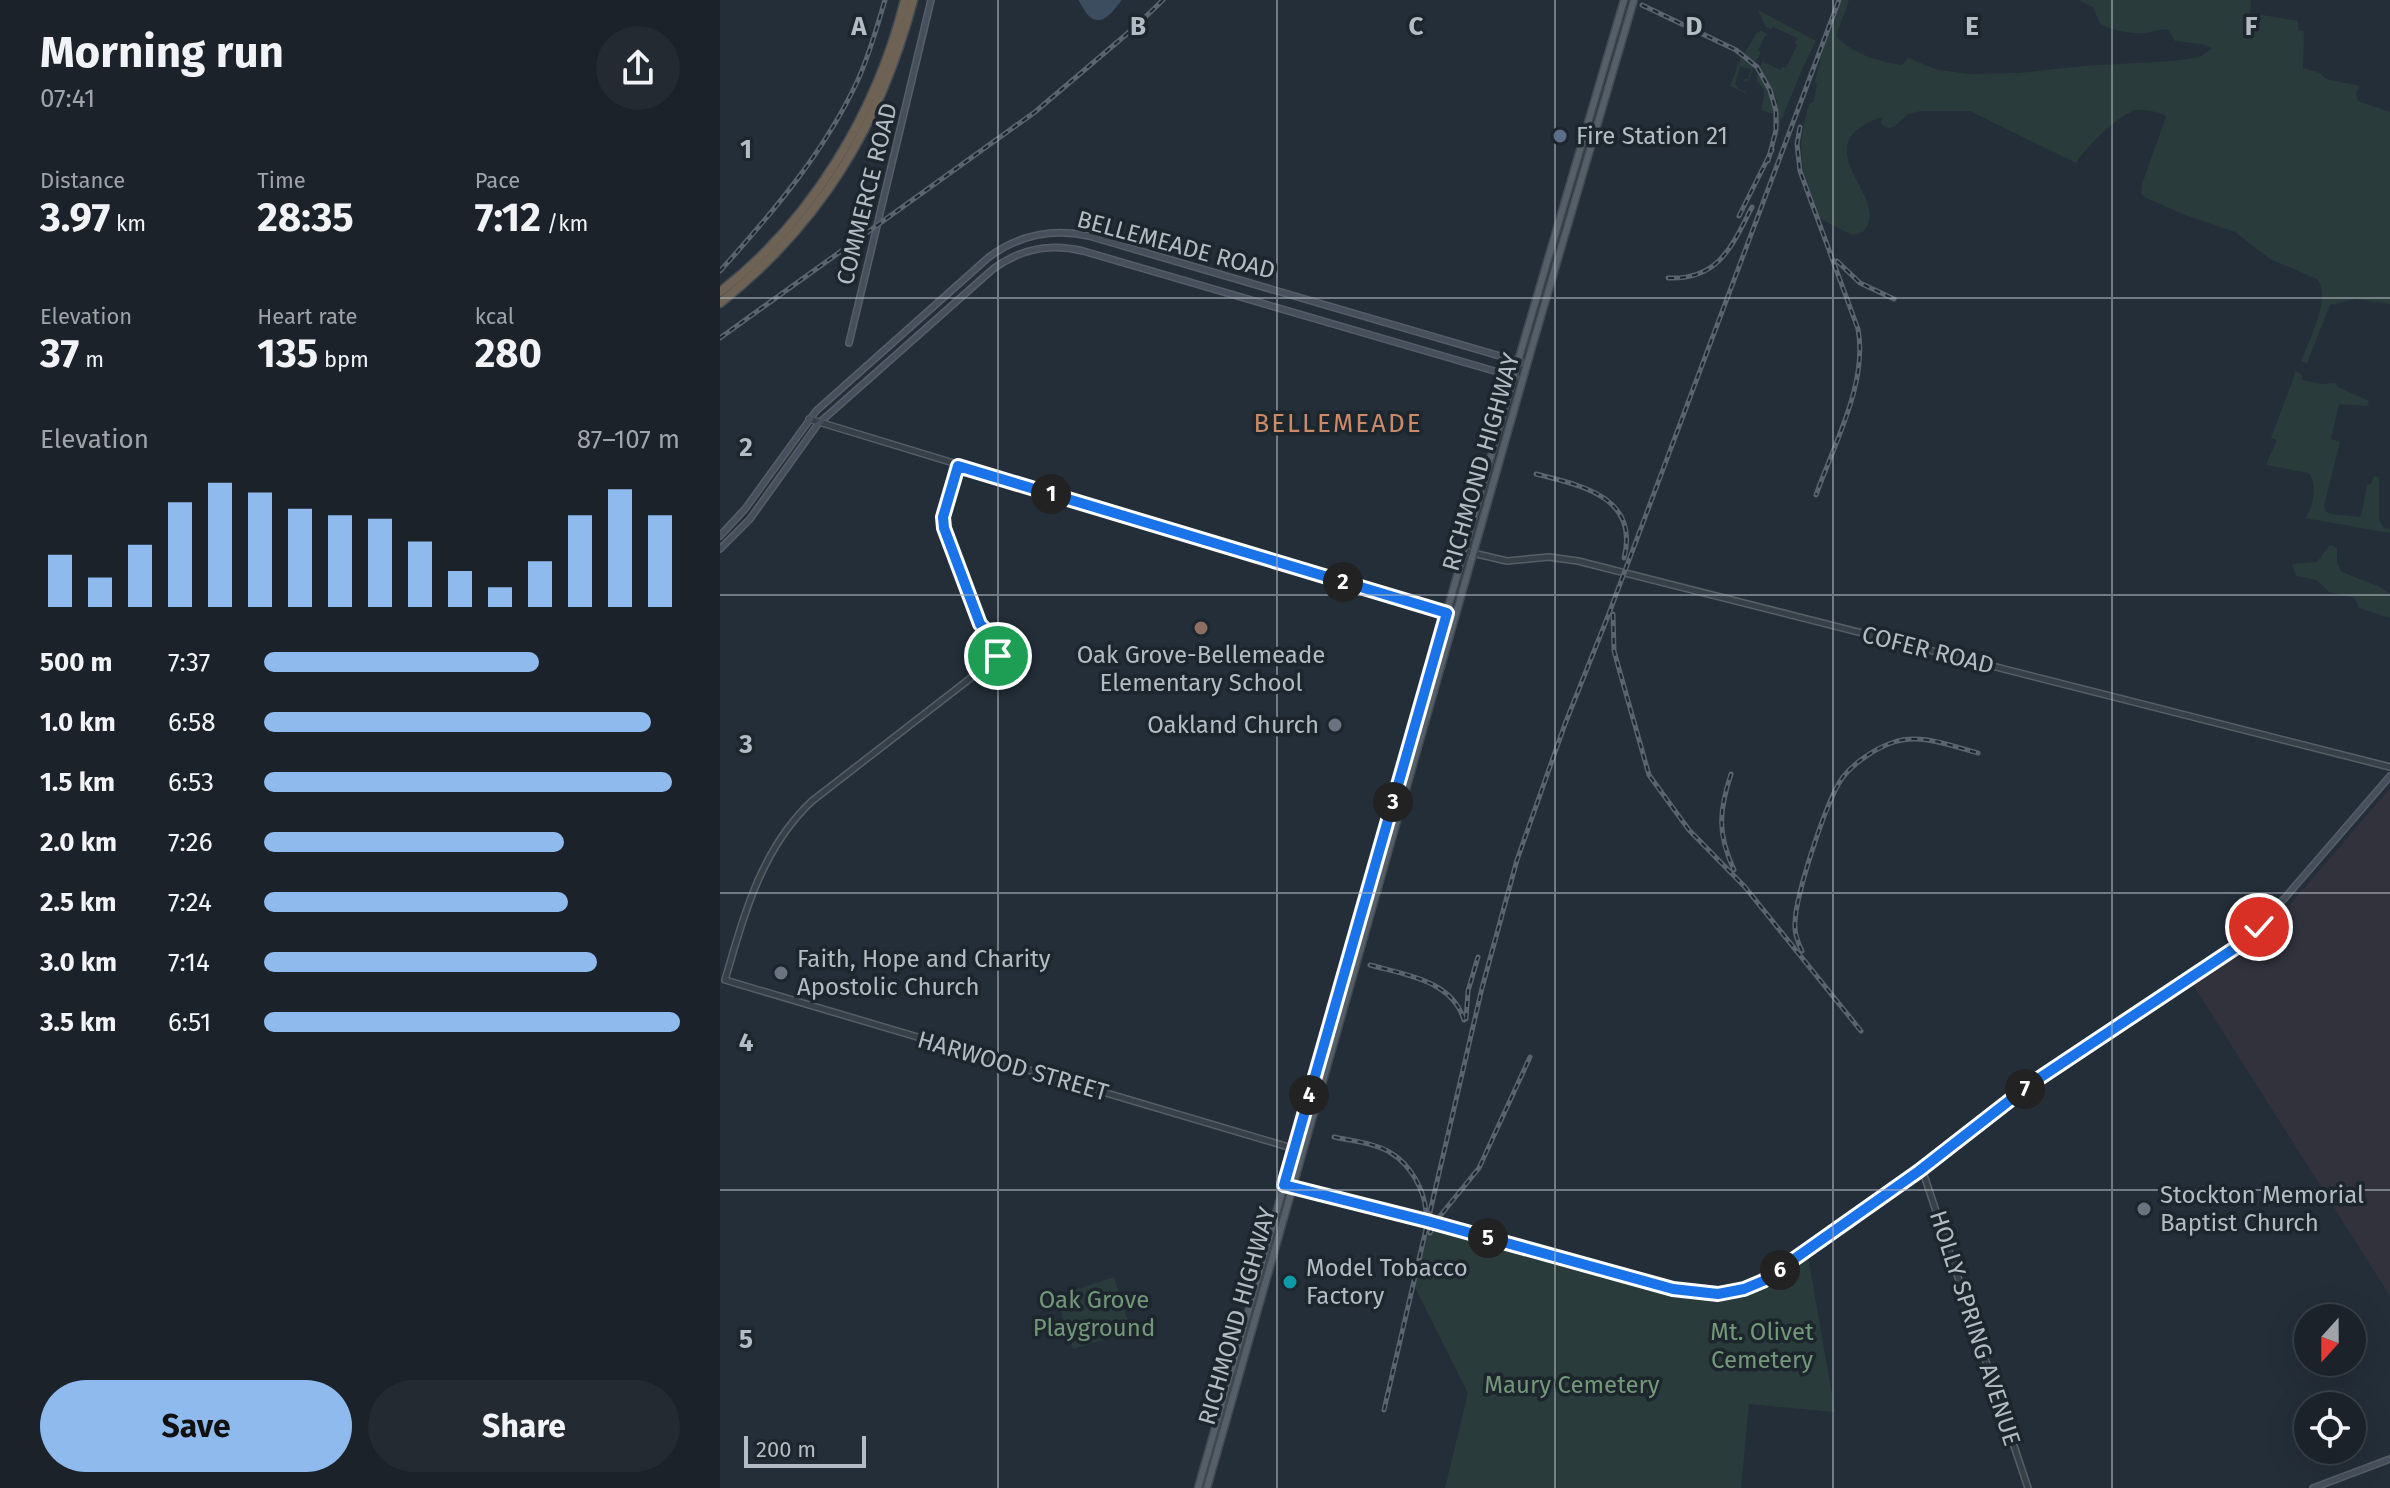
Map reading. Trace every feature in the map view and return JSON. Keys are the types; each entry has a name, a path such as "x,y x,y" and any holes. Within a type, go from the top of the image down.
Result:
{"highway":[{"path":"720,303 777,252 821,200 867,126 892,71 905,0"},
{"path":"720,292 779,237 820,186 852,136 881,72 895,50 913,0"}],"main road":[{"name":"COMMERCE ROAD","path":"849,343 932,0"},
{"name":"RICHMOND HIGHWAY","path":"1207,1488 1288,1186 1294,1148 1624,0"},
{"name":"RICHMOND HIGHWAY","path":"1198,1488 1288,1186 1302,1151 1634,0"},
{"name":"BELLEMEADE ROAD","path":"809,419 995,252 1022,239 1059,232 1097,238 1527,364"},
{"name":"BELLEMEADE ROAD","path":"819,423 998,265 1025,252 1053,247 1090,253 1523,379"},
{"path":"720,536 745,509 809,419"},
{"path":"720,549 750,519 819,423"},
{"path":"1288,1186 1673,1289 1718,1294 1744,1289 1763,1281 1922,1169 2032,1083 2249,937 2390,776"},
{"path":"2313,1488 2390,1459"}],"street":[{"path":"809,419 1456,616"},
{"name":"HARWOOD STREET","path":"958,466 943,523 980,624 1000,645 1000,651 994,660 812,801 797,816 775,845 752,892 725,980 1302,1151"},
{"name":"COFER ROAD","path":"1464,551 1507,561 1549,557 1578,561 2390,767"},
{"name":"HOLLY SPRING AVENUE","path":"1922,1169 2028,1488"}],"shaded area":[{"path":"2390,788 2390,1296 2192,983 2264,935"}],"green space":[{"path":"1842,0 1849,0 1836,36 1849,47 1884,62 1902,65 1908,58 1938,70 1970,74 2174,61 2200,57 2212,48 2175,41 2169,30 2139,33 2110,28 2100,24 2093,7 2078,0 2251,0 2250,13 2298,21 2298,30 2304,31 2303,68 2320,73 2326,79 2360,86 2356,93 2358,101 2390,112 2390,304 2355,299 2330,305 2307,363 2301,361 2321,307 2321,287 2317,279 2270,259 2235,232 2144,197 2142,184 2166,117 2147,110 2138,110 2122,117 2095,140 2076,163 1970,111 1921,111 1908,114 1888,128 1881,124 1882,117 1859,128 1849,141 1847,155 1870,213 1866,228 1852,235 1819,218 1804,174 1802,136 1809,104 1814,102 1815,81 1823,50"},
{"path":"1758,10 1816,41 1777,131 1777,100 1759,69 1764,58 1764,62 1780,70 1786,68 1797,45 1797,38 1765,26"},
{"path":"1761,30 1768,35 1758,50 1761,52 1755,63 1744,54"},
{"path":"1741,58 1753,67 1748,84 1748,80 1743,82 1748,79 1751,69 1740,66 1735,84 1745,91 1747,88 1745,93 1730,86"},
{"path":"1758,74 1771,96 1775,114 1761,110 1764,94 1756,82"},
{"path":"2296,371 2302,375 2302,380 2335,383 2369,401 2367,406 2339,404 2331,439 2340,442 2324,506 2325,511 2331,514 2361,517 2367,485 2371,484 2374,476 2379,477 2379,520 2384,528 2390,529 2390,533 2305,518 2313,496 2309,473 2266,465 2277,440 2271,438"},
{"path":"2330,545 2337,548 2337,563 2342,572 2390,594 2390,618 2359,608 2355,598 2329,592 2317,580 2296,576 2292,564 2317,562"},
{"name":"Maury Cemetery","path":"1428,1221 1667,1288 1691,1291 1742,1287 1771,1274 1807,1250 1835,1412 1749,1404 1741,1488 1445,1488 1468,1393 1414,1285"},
{"name":"Oak Grove Playground","path":"1114,1277 1131,1331 1073,1349 1056,1296"}],"water":[{"path":"1078,0 1122,0 1104,19 1095,20"}],"railway":[{"path":"720,271 778,204 829,134 861,72 885,0"},
{"path":"720,338 1035,112 1163,0"},
{"path":"1384,1410 1482,988 1517,860 1565,724 1839,0"},
{"path":"1642,5 1736,50 1757,67 1770,90 1776,111 1776,130 1768,161"},
{"path":"1800,127 1797,144 1800,171 1858,329 1860,350 1848,413 1816,495"},
{"path":"1739,216 1772,150"},
{"path":"1668,278 1685,277 1712,267 1730,247 1752,207"},
{"path":"1837,261 1860,283 1894,299"},
{"path":"1536,474 1587,489 1615,507 1623,520 1627,537 1624,558"},
{"path":"1613,614 1614,651 1649,775 1689,830 1745,887 1861,1031"},
{"path":"1802,951 1795,926 1801,890 1829,805 1848,771 1873,752 1904,740 1936,742 1978,753"},
{"path":"1731,774 1722,811 1722,833 1734,870"},
{"path":"1466,1019 1468,991 1478,957"},
{"path":"1370,965 1412,976 1438,988 1458,1007 1464,1020"},
{"path":"1430,1233 1479,1168 1530,1057"},
{"path":"1334,1137 1378,1147 1398,1158 1416,1179 1426,1213"}],"place":[{"name":"Fire Station 21","path":"1560,136"},
{"name":"Oak Grove-Bellemeade Elementary School","path":"1201,628"},
{"name":"Oakland Church","path":"1335,725"},
{"name":"Faith, Hope and Charity Apostolic Church","path":"781,973"},
{"name":"Stockton Memorial Baptist Church","path":"2144,1209"},
{"name":"Model Tobacco Factory","path":"1290,1282"}],"district":[{"name":"BELLEMEADE","path":"1338,423"}],"route":[{"path":"998,656 1000,645 980,624 944,528 944,512 958,466 1447,613 1284,1185 1673,1289 1718,1294 1744,1289 1763,1281 1919,1171 2032,1083 2238,946 2259,927"}],"park label":[{"name":"Mt. Olivet Cemetery","path":"1762,1346"}]}
